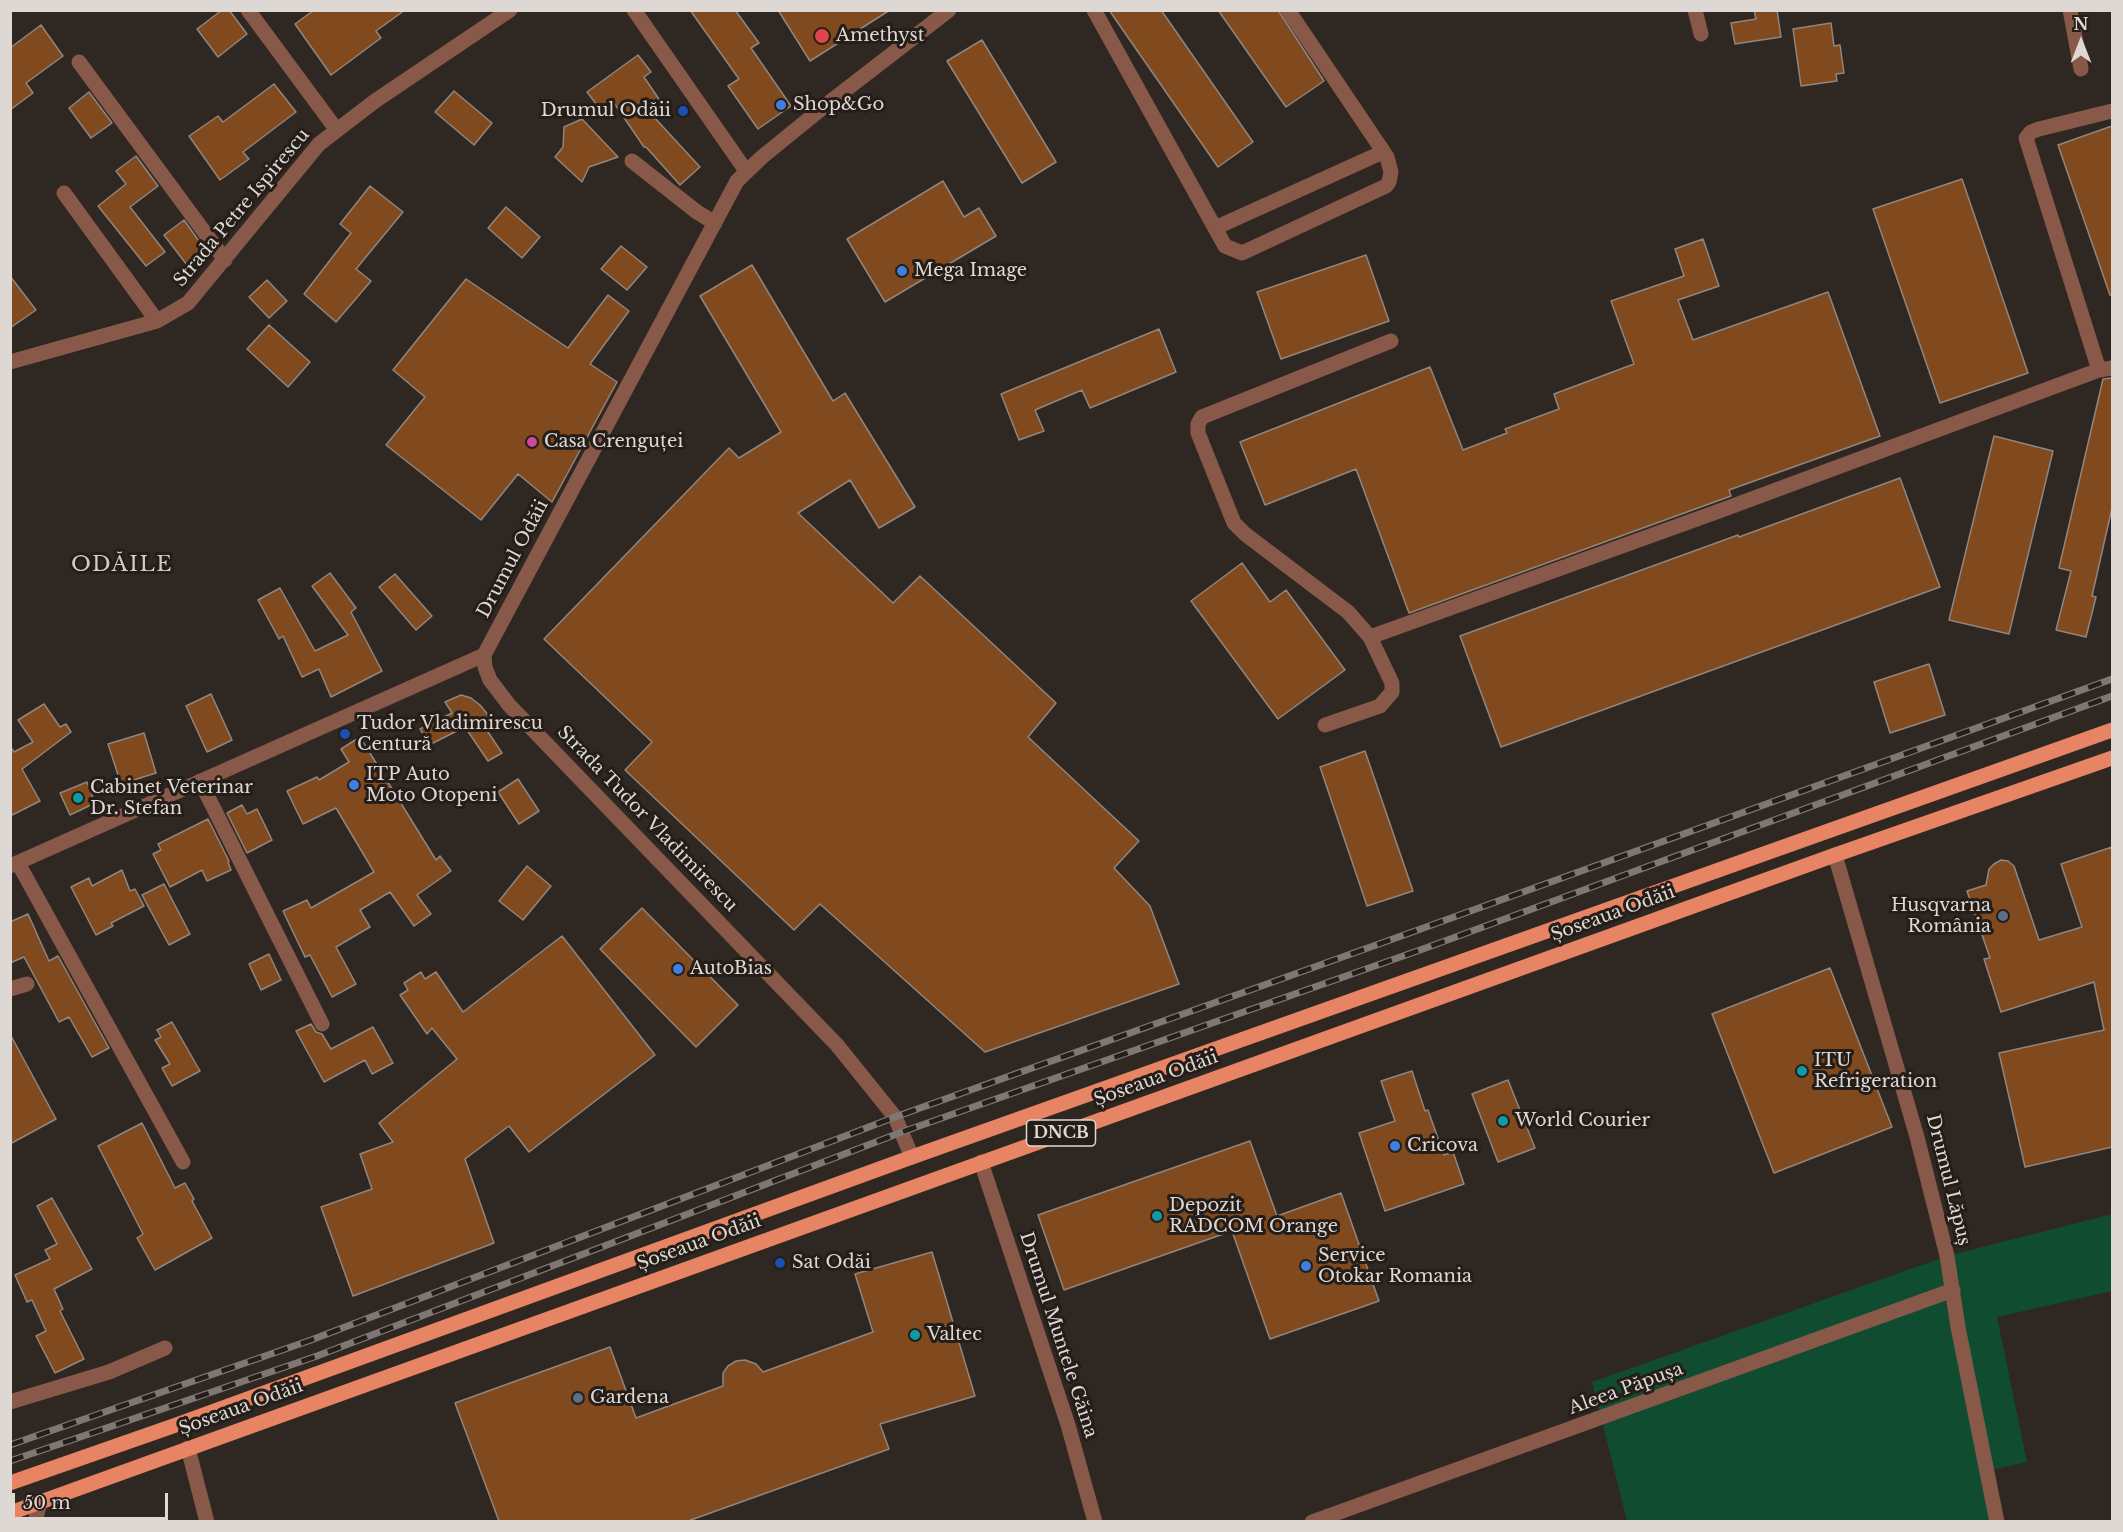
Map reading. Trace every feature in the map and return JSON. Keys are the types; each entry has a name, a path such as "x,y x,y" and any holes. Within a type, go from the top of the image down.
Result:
{"main road":[{"name":"Șoseaua Odăii","path":"10,1483 187,1421 912,1157 2112,730"},
{"name":"Șoseaua Odăii","path":"10,1513 1835,855 2112,758"}],"street":[{"path":"248,10 336,129"},
{"name":"Strada Petre Ispirescu","path":"13,356 157,321 188,303 319,144 336,129 510,10"},
{"path":"634,10 746,171"},
{"name":"Drumul Odăii","path":"484,655 738,181 746,171 826,105 949,10"},
{"path":"1094,10 1225,246 1242,253 1386,186 1391,172 1387,157 1288,10"},
{"path":"1695,10 1701,34"},
{"path":"2070,10 2081,69"},
{"path":"79,62 225,260"},
{"path":"1370,637 2106,369 2026,138 2038,129 2112,111"},
{"path":"1215,228 1383,152"},
{"path":"632,160 697,212 715,223"},
{"path":"64,193 157,321"},
{"path":"1324,725 1380,706 1392,692 1392,683 1370,637 1348,612 1245,534 1234,523 1198,433 1198,424 1202,417 1391,341"},
{"path":"183,1162 14,865 484,655"},
{"name":"Strada Tudor Vladimirescu","path":"484,655 485,667 490,680 509,705 837,1045 895,1117 912,1157"},
{"path":"200,781 322,1024"},
{"name":"Drumul Lăpuș","path":"1835,855 1917,1137 1947,1256 1958,1327 1997,1521"},
{"path":"10,989 27,984"},
{"name":"Drumul Muntele Găina","path":"981,1162 1068,1425 1095,1521"},
{"name":"Aleea Păpușa","path":"1312,1521 1953,1290"},
{"path":"10,1402 109,1372 165,1348"},
{"path":"188,1448 207,1521"},
{"path":"35,1521 40,1503"}],"green space":[{"path":"2112,1214 2112,1291 1997,1317 2027,1462 1987,1471 1997,1521 1627,1521 1592,1382 1947,1256"}],"building":[{"path":"222,10 229,10 247,34 218,57 197,29"},
{"path":"314,10 405,10 376,31 381,38 331,75 295,24"},
{"path":"690,10 735,10 759,43 751,48 791,106 758,129 728,86 739,79"},
{"name":"Amethyst","path":"778,10 890,10 810,61"},
{"path":"1109,10 1161,10 1253,142 1218,167"},
{"path":"1218,10 1278,10 1324,81 1286,107"},
{"path":"1754,10 1777,10 1781,37 1735,44 1731,23 1756,19"},
{"path":"1831,23 1834,46 1840,45 1844,73 1836,74 1837,81 1801,86 1793,29"},
{"path":"41,25 63,56 26,83 33,93 10,110 10,48"},
{"path":"982,40 1056,162 1022,183 947,61"},
{"path":"638,55 651,72 644,77 665,108 653,116 700,167 680,185 644,147 612,100 600,109 587,92"},
{"path":"274,84 296,112 243,152 249,159 220,180 189,136 218,116 223,122"},
{"path":"454,91 492,123 474,145 435,112"},
{"path":"89,92 112,123 91,138 69,108"},
{"path":"582,119 618,157 589,167 582,182 555,157 563,147 564,127"},
{"path":"2112,126 2112,295 2110,295 2058,145"},
{"path":"136,156 158,186 130,207 165,252 146,266 98,206 126,184 116,171"},
{"path":"1962,179 2028,373 1940,403 1873,209"},
{"name":"Mega Image","path":"943,181 964,217 979,208 996,236 885,302 847,239"},
{"path":"370,186 403,212 356,269 371,281 336,322 304,294 351,233 340,224"},
{"path":"506,207 540,237 522,258 488,228"},
{"path":"184,220 206,251 187,265 164,235"},
{"path":"1703,239 1719,286 1678,300 1693,340 1828,292 1880,436 1729,490 1731,496 1409,613 1356,469 1265,505 1240,442 1430,367 1463,450 1507,433 1505,429 1559,409 1554,394 1634,364 1611,301 1684,276 1675,249"},
{"path":"621,246 647,267 627,290 601,269"},
{"path":"1366,255 1389,321 1281,359 1257,292"},
{"path":"752,265 833,401 845,393 915,507 879,528 850,480 798,513 893,603 920,576 1056,703 1028,737 1139,841 1114,868 1150,906 1179,984 985,1052 820,904 794,930 625,770 652,742 544,639 729,448 739,458 781,432 700,296"},
{"path":"10,276 36,310 10,328"},
{"name":"Casa Crenguței","path":"466,279 568,348 608,295 629,311 590,364 617,382 552,502 518,474 481,520 386,445 425,397 393,370"},
{"path":"267,280 287,301 269,318 249,297"},
{"path":"269,325 310,362 288,387 247,349"},
{"path":"1159,329 1176,372 1090,408 1082,390 1035,410 1044,431 1019,440 1001,394"},
{"path":"2112,378 2112,508 2092,596 2096,597 2086,637 2056,630 2071,571 2059,568 2103,379"},
{"path":"1994,436 2053,451 2009,634 1949,620"},
{"path":"1900,478 1940,587 1501,747 1460,636"},
{"path":"1242,563 1270,602 1286,590 1345,670 1278,719 1191,601"},
{"path":"330,573 356,608 351,612 382,671 331,697 319,669 302,677 283,636 279,639 258,600 280,588 315,651 348,635 312,586"},
{"path":"395,574 432,616 416,630 379,587"},
{"path":"1929,664 1945,715 1890,733 1874,682"},
{"path":"211,694 232,740 207,752 186,706"},
{"path":"461,695 471,698 480,705 493,721 484,726 502,753 488,761 465,727 429,745 420,729 452,713 445,702"},
{"path":"44,704 60,727 66,724 71,732 22,769 40,801 10,816 10,746 14,752 33,742 18,720"},
{"path":"144,733 156,773 121,784 108,744"},
{"path":"360,737 436,860 440,856 451,871 417,895 431,914 414,926 390,892 360,910 370,927 336,947 356,984 332,997 310,955 305,957 283,911 307,900 311,908 374,872 336,808 303,824 287,791 317,777 319,780 349,762 341,749"},
{"path":"1365,751 1413,891 1367,906 1320,767"},
{"path":"518,779 539,811 519,824 498,792"},
{"name":"Cabinet Veterinar Dr. Stefan","path":"87,782 95,803 70,815 60,793"},
{"path":"242,805 247,814 257,809 272,840 247,853 227,813"},
{"path":"208,819 229,861 231,870 207,881 202,870 170,887 153,854 161,850 158,844"},
{"path":"2112,847 2112,1147 2025,1167 1999,1053 2104,1030 2094,982 2001,1012 1984,959 1990,958 1967,891 1986,885 1989,869 2001,860 2008,861 2014,866 2039,940 2082,927 2061,864"},
{"path":"527,866 551,886 523,920 499,901"},
{"path":"122,870 130,891 135,889 144,906 111,923 113,926 96,935 71,887 89,878 92,886"},
{"path":"164,884 190,934 169,945 142,895"},
{"path":"642,908 738,1005 696,1047 600,949"},
{"path":"28,914 49,961 58,956 109,1048 92,1057 69,1017 59,1022 24,957 10,963 10,922"},
{"path":"562,936 655,1055 529,1152 509,1126 465,1159 494,1243 353,1296 321,1207 372,1189 360,1154 393,1142 379,1123 457,1059 432,1028 427,1034 400,995 408,990 404,983 421,972 425,979 436,972 463,1012"},
{"path":"269,954 281,980 261,990 249,964"},
{"name":"ITU Refrigeration","path":"1830,968 1892,1127 1774,1173 1712,1014"},
{"path":"172,1022 200,1071 172,1086 162,1068 170,1064 155,1040 161,1037 157,1030"},
{"path":"311,1024 316,1032 322,1034 331,1049 373,1027 393,1063 372,1074 365,1060 324,1082 296,1031"},
{"path":"10,1034 56,1119 10,1144"},
{"path":"1412,1071 1425,1111 1428,1110 1444,1155 1453,1152 1464,1184 1385,1211 1359,1133 1395,1121 1381,1081"},
{"name":"World Courier","path":"1508,1080 1535,1148 1498,1162 1472,1094"},
{"path":"142,1123 175,1188 185,1183 212,1238 155,1270 137,1238 143,1234 98,1146"},
{"path":"1250,1141 1277,1216 1341,1193 1379,1301 1270,1339 1232,1231 1064,1290 1038,1215"},
{"path":"52,1198 92,1269 54,1289 63,1309 60,1311 84,1359 55,1373 36,1336 46,1331 32,1300 27,1302 15,1275 50,1259 45,1250 57,1244 37,1206"},
{"path":"932,1252 975,1396 880,1424 889,1449 688,1521 499,1521 455,1403 610,1347 636,1418 723,1386 723,1373 736,1361 745,1360 756,1364 763,1372 873,1332 855,1274"}],"railway":[{"path":"10,1445 311,1340 895,1117 2112,679"},
{"path":"10,1461 317,1356 902,1132 1423,949 2112,696"}],"place":[{"name":"Amethyst","path":"822,36"},
{"name":"Shop&Go","path":"781,105"},
{"name":"Drumul Odăii","path":"683,111"},
{"name":"Mega Image","path":"902,271"},
{"name":"Casa Crenguței","path":"532,442"},
{"name":"Tudor Vladimirescu Centură","path":"345,734"},
{"name":"ITP Auto Moto Otopeni","path":"354,785"},
{"name":"Cabinet Veterinar Dr. Stefan","path":"78,798"},
{"name":"Husqvarna România","path":"2003,916"},
{"name":"AutoBias","path":"678,969"},
{"name":"ITU Refrigeration","path":"1802,1071"},
{"name":"World Courier","path":"1503,1121"},
{"name":"Cricova","path":"1395,1146"},
{"name":"Depozit RADCOM Orange","path":"1157,1216"},
{"name":"Sat Odăi","path":"780,1263"},
{"name":"Service Otokar Romania","path":"1306,1266"},
{"name":"Valtec","path":"915,1335"},
{"name":"Gardena","path":"578,1398"}],"district":[{"name":"ODĂILE","path":"122,565"}]}
